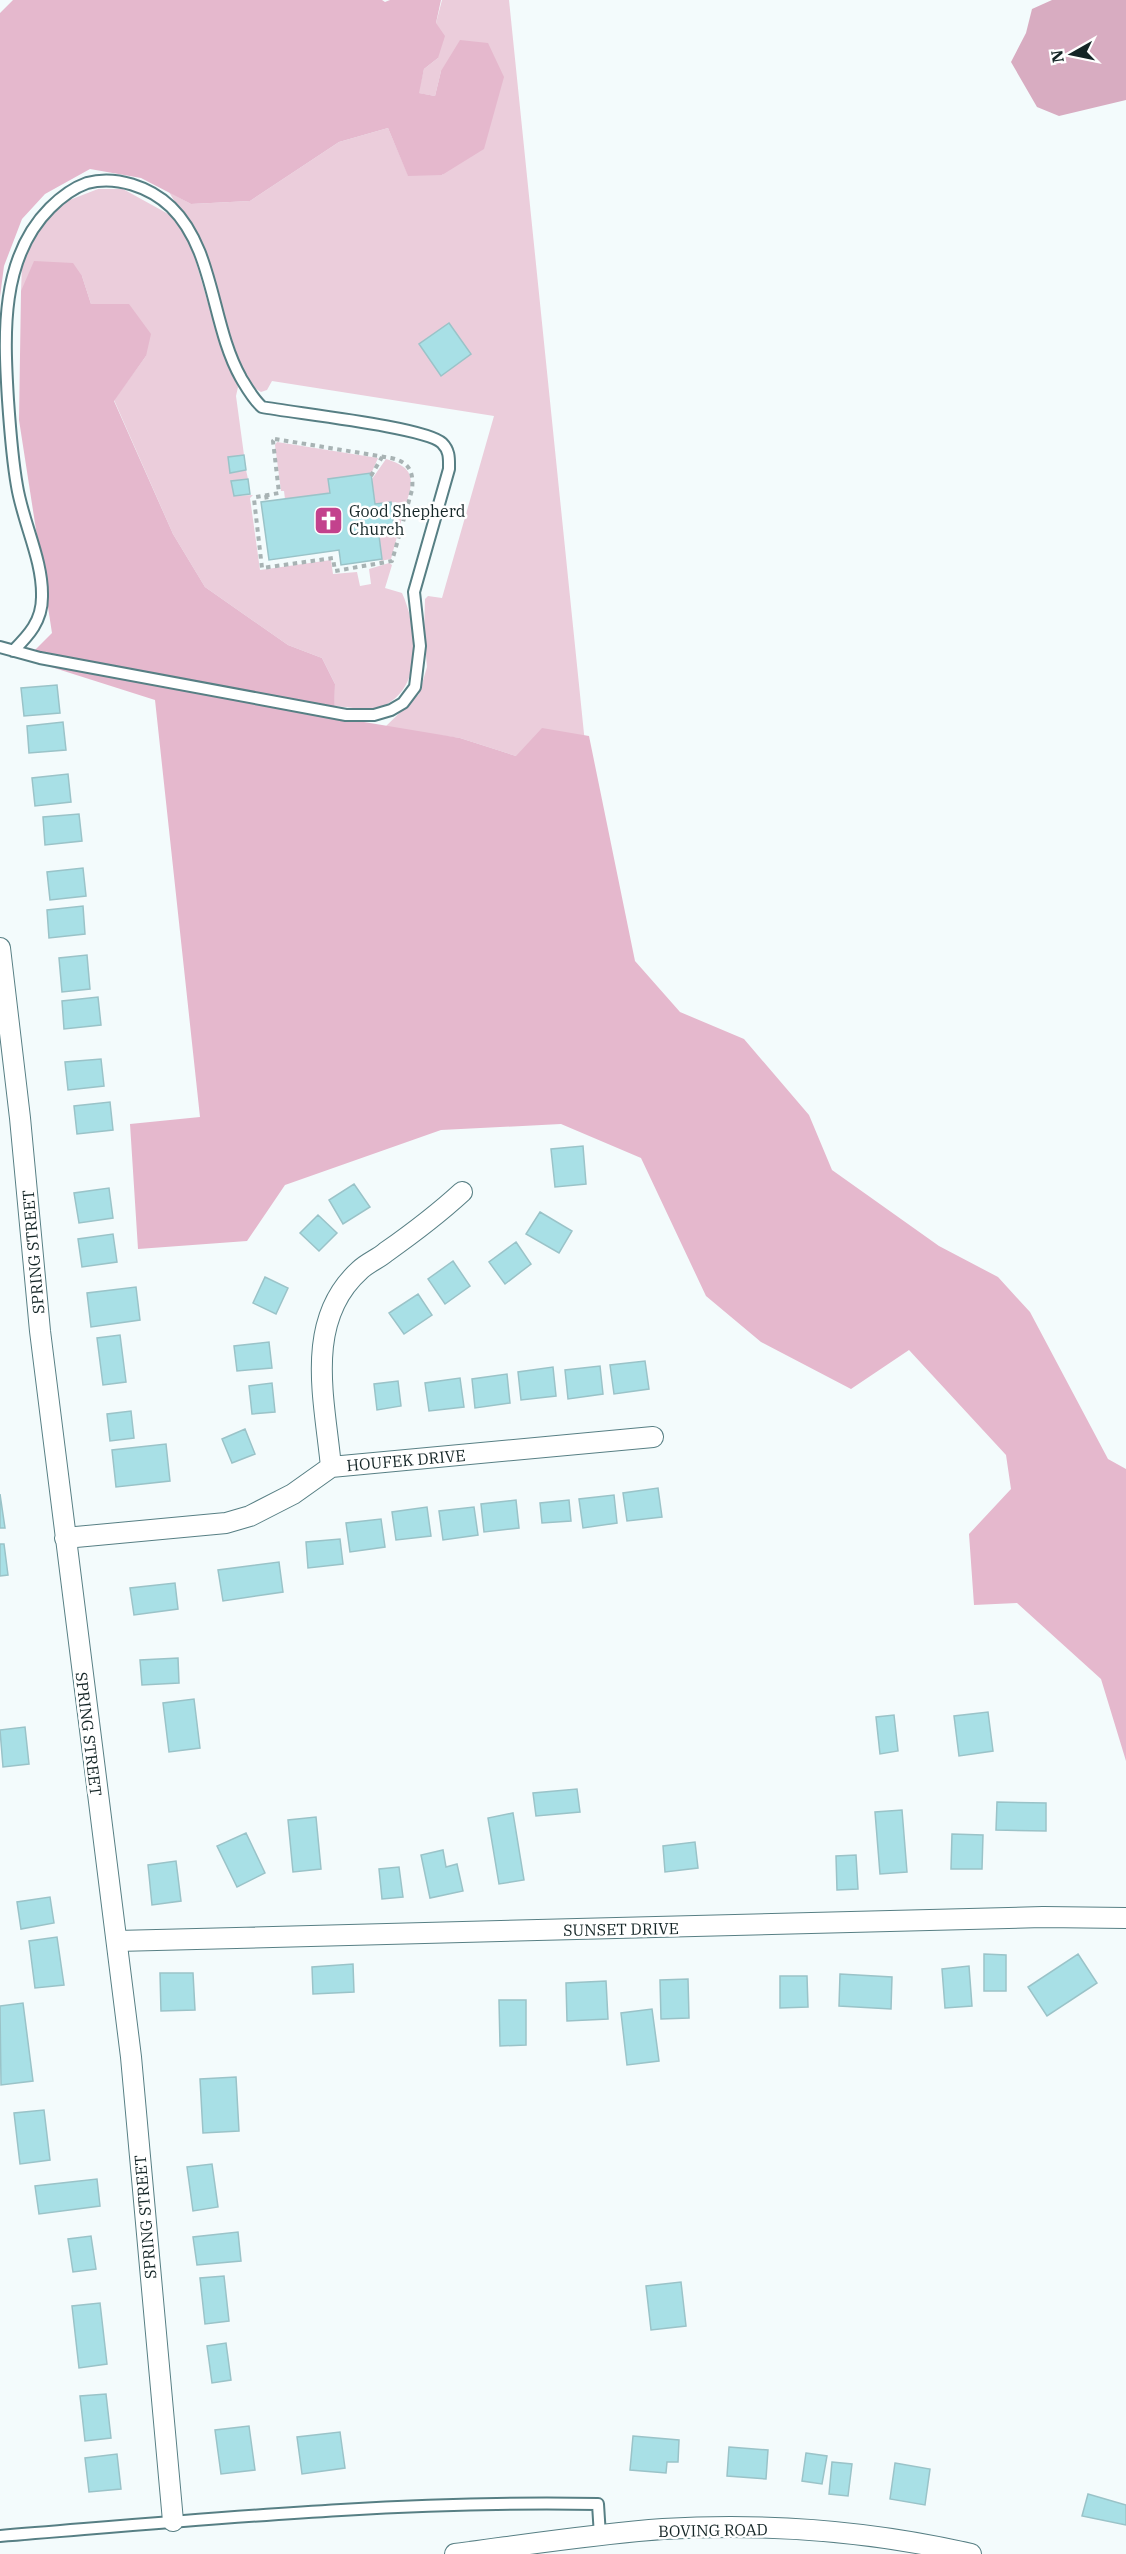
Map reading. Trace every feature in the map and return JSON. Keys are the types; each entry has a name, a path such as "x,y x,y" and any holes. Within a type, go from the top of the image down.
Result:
{"street":[{"name":"SPRING STREET","path":"0,948 4,1014 40,1331 131,2057 173,2521"},
{"path":"331,1467 321,1363 323,1339 333,1306 343,1289 360,1270 434,1218 462,1192"},
{"name":"HOUFEK DRIVE","path":"65,1538 226,1523 250,1516 293,1494 331,1467 653,1437"},
{"name":"SUNSET DRIVE","path":"117,1941 1043,1917 1126,1918"},
{"name":"BOVING ROAD","path":"455,2554 664,2529 777,2529 879,2537 971,2554"}],"lane":[{"path":"0,647 13,651 40,658 346,715 374,715 391,710 403,703 415,687 420,646 414,592 449,469 449,455 443,444 433,437 398,429 262,407 231,361 202,258 190,229 171,207 148,191 111,180 78,186 58,199 31,229 20,247 7,301 7,380 15,475 37,562 42,597 34,630 13,651"},
{"path":"0,2536 173,2521 515,2503 598,2504 600,2536"}],"path":[{"path":"279,493 254,499 262,568 333,558 335,572 392,561 413,479 411,469 402,460 275,440 273,441 279,493 282,493 282,499"},
{"path":"371,476 382,457"},
{"path":"266,495 267,501"},
{"path":"393,514 406,512 434,520"}],"shaded area":[{"path":"13,0 382,0 385,2 390,0 441,0 436,23 445,36 438,58 424,69 419,93 435,96 441,71 460,40 488,43 504,77 484,149 442,175 408,176 388,128 339,142 250,201 191,204 141,178 90,169 45,194 22,219 4,266 0,297 0,13"},
{"path":"442,0 509,0 587,763 516,756 460,738 384,728 419,694 427,667 424,633 425,599 428,596 442,598 494,416 272,381 267,390 261,392 250,383 233,350 204,247 169,192 191,204 250,201 339,142 388,128 408,175 443,175 441,71 435,96 418,93 424,69 438,58 436,23"},
{"path":"1052,0 1126,0 1126,100 1059,116 1037,107 1011,62 1026,33 1032,9"},
{"path":"98,189 123,189 172,216 191,245 218,337 238,387 236,396 244,455 228,458 231,473 246,470 248,479 231,482 234,496 253,495 250,498 260,570 331,560 333,574 357,572 360,586 371,584 369,569 389,563 392,565 385,588 402,593 411,622 414,654 406,684 398,696 385,705 367,709 334,706 335,684 322,658 288,645 205,587 173,534 114,400 146,356 91,304 82,276 21,291 22,265 41,224 67,201"},
{"path":"34,261 73,263 82,276 91,304 129,304 151,334 146,356 114,401 173,534 205,587 288,645 322,658 335,684 334,717 460,738 516,756 542,728 589,736 635,961 680,1012 744,1039 809,1115 832,1170 939,1246 998,1277 1030,1312 1108,1459 1126,1469 1126,1761 1101,1679 1017,1603 974,1605 969,1534 1011,1489 1006,1455 909,1350 851,1389 761,1342 706,1296 641,1158 561,1124 441,1130 285,1185 247,1241 138,1249 130,1124 200,1117 155,700 26,659 52,633 19,420 21,291"},
{"path":"277,442 378,458 371,474 329,479 330,493 285,499 284,491 281,491 275,445"},
{"path":"386,459 403,466 410,476 410,489 405,507 398,509 396,502 375,504 372,479"},
{"path":"402,518 391,559 380,561 382,559 378,528 398,525 398,519"}],"building":[{"path":"449,323 471,354 441,376 419,344"},
{"path":"244,455 246,470 230,473 228,457"},
{"name":"Good Shepherd Church","path":"371,473 375,504 391,502 394,526 378,528 382,559 341,565 339,550 269,560 261,502 330,493 328,479"},
{"path":"248,479 250,494 234,496 231,481"},
{"path":"57,685 60,713 24,716 21,688"},
{"path":"63,722 66,750 29,753 27,726"},
{"path":"68,774 71,802 35,806 32,778"},
{"path":"79,814 82,841 45,845 43,817"},
{"path":"83,868 86,896 50,900 47,872"},
{"path":"83,906 85,934 49,938 47,910"},
{"path":"87,955 90,989 62,992 59,958"},
{"path":"98,997 101,1025 64,1029 62,1001"},
{"path":"101,1059 104,1086 68,1090 65,1062"},
{"path":"110,1102 113,1130 77,1134 74,1106"},
{"path":"583,1146 586,1184 555,1187 551,1149"},
{"path":"354,1184 370,1207 343,1224 329,1200"},
{"path":"109,1188 113,1218 79,1223 74,1193"},
{"path":"540,1212 572,1231 559,1253 526,1234"},
{"path":"318,1215 337,1233 319,1251 300,1233"},
{"path":"113,1234 117,1262 82,1267 78,1239"},
{"path":"516,1242 531,1264 505,1284 489,1262"},
{"path":"453,1261 470,1286 445,1304 428,1279"},
{"path":"265,1277 288,1288 276,1314 253,1303"},
{"path":"136,1287 140,1320 91,1327 87,1293"},
{"path":"418,1294 432,1315 404,1334 389,1313"},
{"path":"120,1335 126,1382 103,1385 97,1338"},
{"path":"269,1342 272,1368 237,1371 234,1346"},
{"path":"645,1361 649,1389 614,1394 610,1365"},
{"path":"600,1366 603,1394 568,1399 565,1370"},
{"path":"553,1367 556,1396 521,1400 518,1372"},
{"path":"507,1374 510,1403 475,1408 472,1379"},
{"path":"460,1378 464,1407 429,1411 425,1383"},
{"path":"398,1381 401,1406 377,1410 374,1384"},
{"path":"272,1383 275,1412 252,1414 249,1386"},
{"path":"131,1411 134,1438 110,1441 107,1414"},
{"path":"245,1429 255,1454 232,1463 222,1439"},
{"path":"166,1444 170,1481 116,1487 112,1450"},
{"path":"658,1488 662,1517 627,1521 623,1493"},
{"path":"0,1494 5,1528 0,1528"},
{"path":"614,1495 617,1523 583,1528 579,1499"},
{"path":"516,1500 519,1528 484,1532 481,1504"},
{"path":"569,1500 571,1521 542,1523 540,1503"},
{"path":"427,1507 431,1536 396,1540 392,1512"},
{"path":"474,1507 478,1535 443,1540 439,1511"},
{"path":"381,1519 385,1547 350,1552 346,1523"},
{"path":"340,1539 343,1564 308,1568 306,1542"},
{"path":"0,1544 4,1544 8,1575 0,1576"},
{"path":"279,1562 283,1592 223,1601 218,1570"},
{"path":"175,1583 178,1609 134,1615 130,1588"},
{"path":"178,1658 179,1683 142,1685 140,1660"},
{"path":"194,1699 200,1748 169,1752 163,1703"},
{"path":"988,1712 993,1751 959,1756 954,1716"},
{"path":"894,1715 898,1751 880,1754 876,1717"},
{"path":"25,1727 29,1764 3,1767 0,1730"},
{"path":"577,1789 580,1812 536,1816 533,1793"},
{"path":"997,1802 1046,1803 1046,1831 996,1830"},
{"path":"902,1810 907,1872 880,1874 875,1812"},
{"path":"513,1813 524,1880 499,1884 488,1818"},
{"path":"316,1817 321,1869 293,1872 288,1820"},
{"path":"246,1833 265,1873 237,1887 217,1846"},
{"path":"952,1834 983,1835 982,1869 951,1869"},
{"path":"695,1842 698,1868 665,1872 663,1846"},
{"path":"443,1850 446,1867 457,1864 463,1891 430,1898 421,1855"},
{"path":"856,1855 858,1889 837,1890 836,1856"},
{"path":"176,1861 181,1901 152,1905 148,1865"},
{"path":"399,1867 403,1897 382,1899 379,1869"},
{"path":"50,1897 54,1923 21,1929 17,1902"},
{"path":"57,1937 64,1985 35,1988 29,1941"},
{"path":"984,1954 1006,1955 1006,1991 984,1991"},
{"path":"1078,1954 1097,1983 1047,2016 1028,1987"},
{"path":"353,1964 354,1992 313,1994 312,1967"},
{"path":"969,1966 972,2006 945,2008 942,1969"},
{"path":"160,1973 193,1973 195,2010 161,2011"},
{"path":"840,1974 892,1977 891,2009 839,2006"},
{"path":"780,1976 807,1976 808,2007 780,2008"},
{"path":"688,1979 689,2018 661,2019 660,1980"},
{"path":"606,1981 608,2019 567,2021 566,1983"},
{"path":"499,2000 526,2000 526,2045 500,2046"},
{"path":"23,2003 33,2081 1,2085 0,2006"},
{"path":"652,2009 659,2061 627,2065 621,2013"},
{"path":"236,2077 239,2131 203,2133 200,2079"},
{"path":"44,2110 50,2160 20,2164 14,2113"},
{"path":"212,2164 218,2207 193,2211 187,2167"},
{"path":"97,2179 100,2206 39,2214 35,2186"},
{"path":"238,2232 241,2261 197,2265 193,2237"},
{"path":"91,2236 96,2269 73,2272 68,2239"},
{"path":"224,2276 229,2321 205,2324 200,2278"},
{"path":"681,2282 686,2326 651,2330 646,2286"},
{"path":"100,2303 107,2364 79,2368 72,2306"},
{"path":"226,2343 231,2380 212,2383 207,2346"},
{"path":"106,2394 111,2438 85,2441 80,2396"},
{"path":"249,2426 255,2470 221,2474 215,2430"},
{"path":"340,2432 345,2468 302,2474 297,2437"},
{"path":"633,2436 679,2440 678,2462 667,2462 666,2473 630,2470"},
{"path":"729,2447 768,2450 766,2479 727,2476"},
{"path":"806,2453 827,2456 822,2484 802,2481"},
{"path":"117,2454 121,2489 89,2492 85,2458"},
{"path":"832,2462 852,2464 848,2496 829,2494"},
{"path":"895,2463 930,2469 925,2505 890,2499"},
{"path":"1088,2494 1126,2505 1126,2525 1082,2516"}],"place":[{"name":"Good Shepherd Church","path":"328,520"}]}
